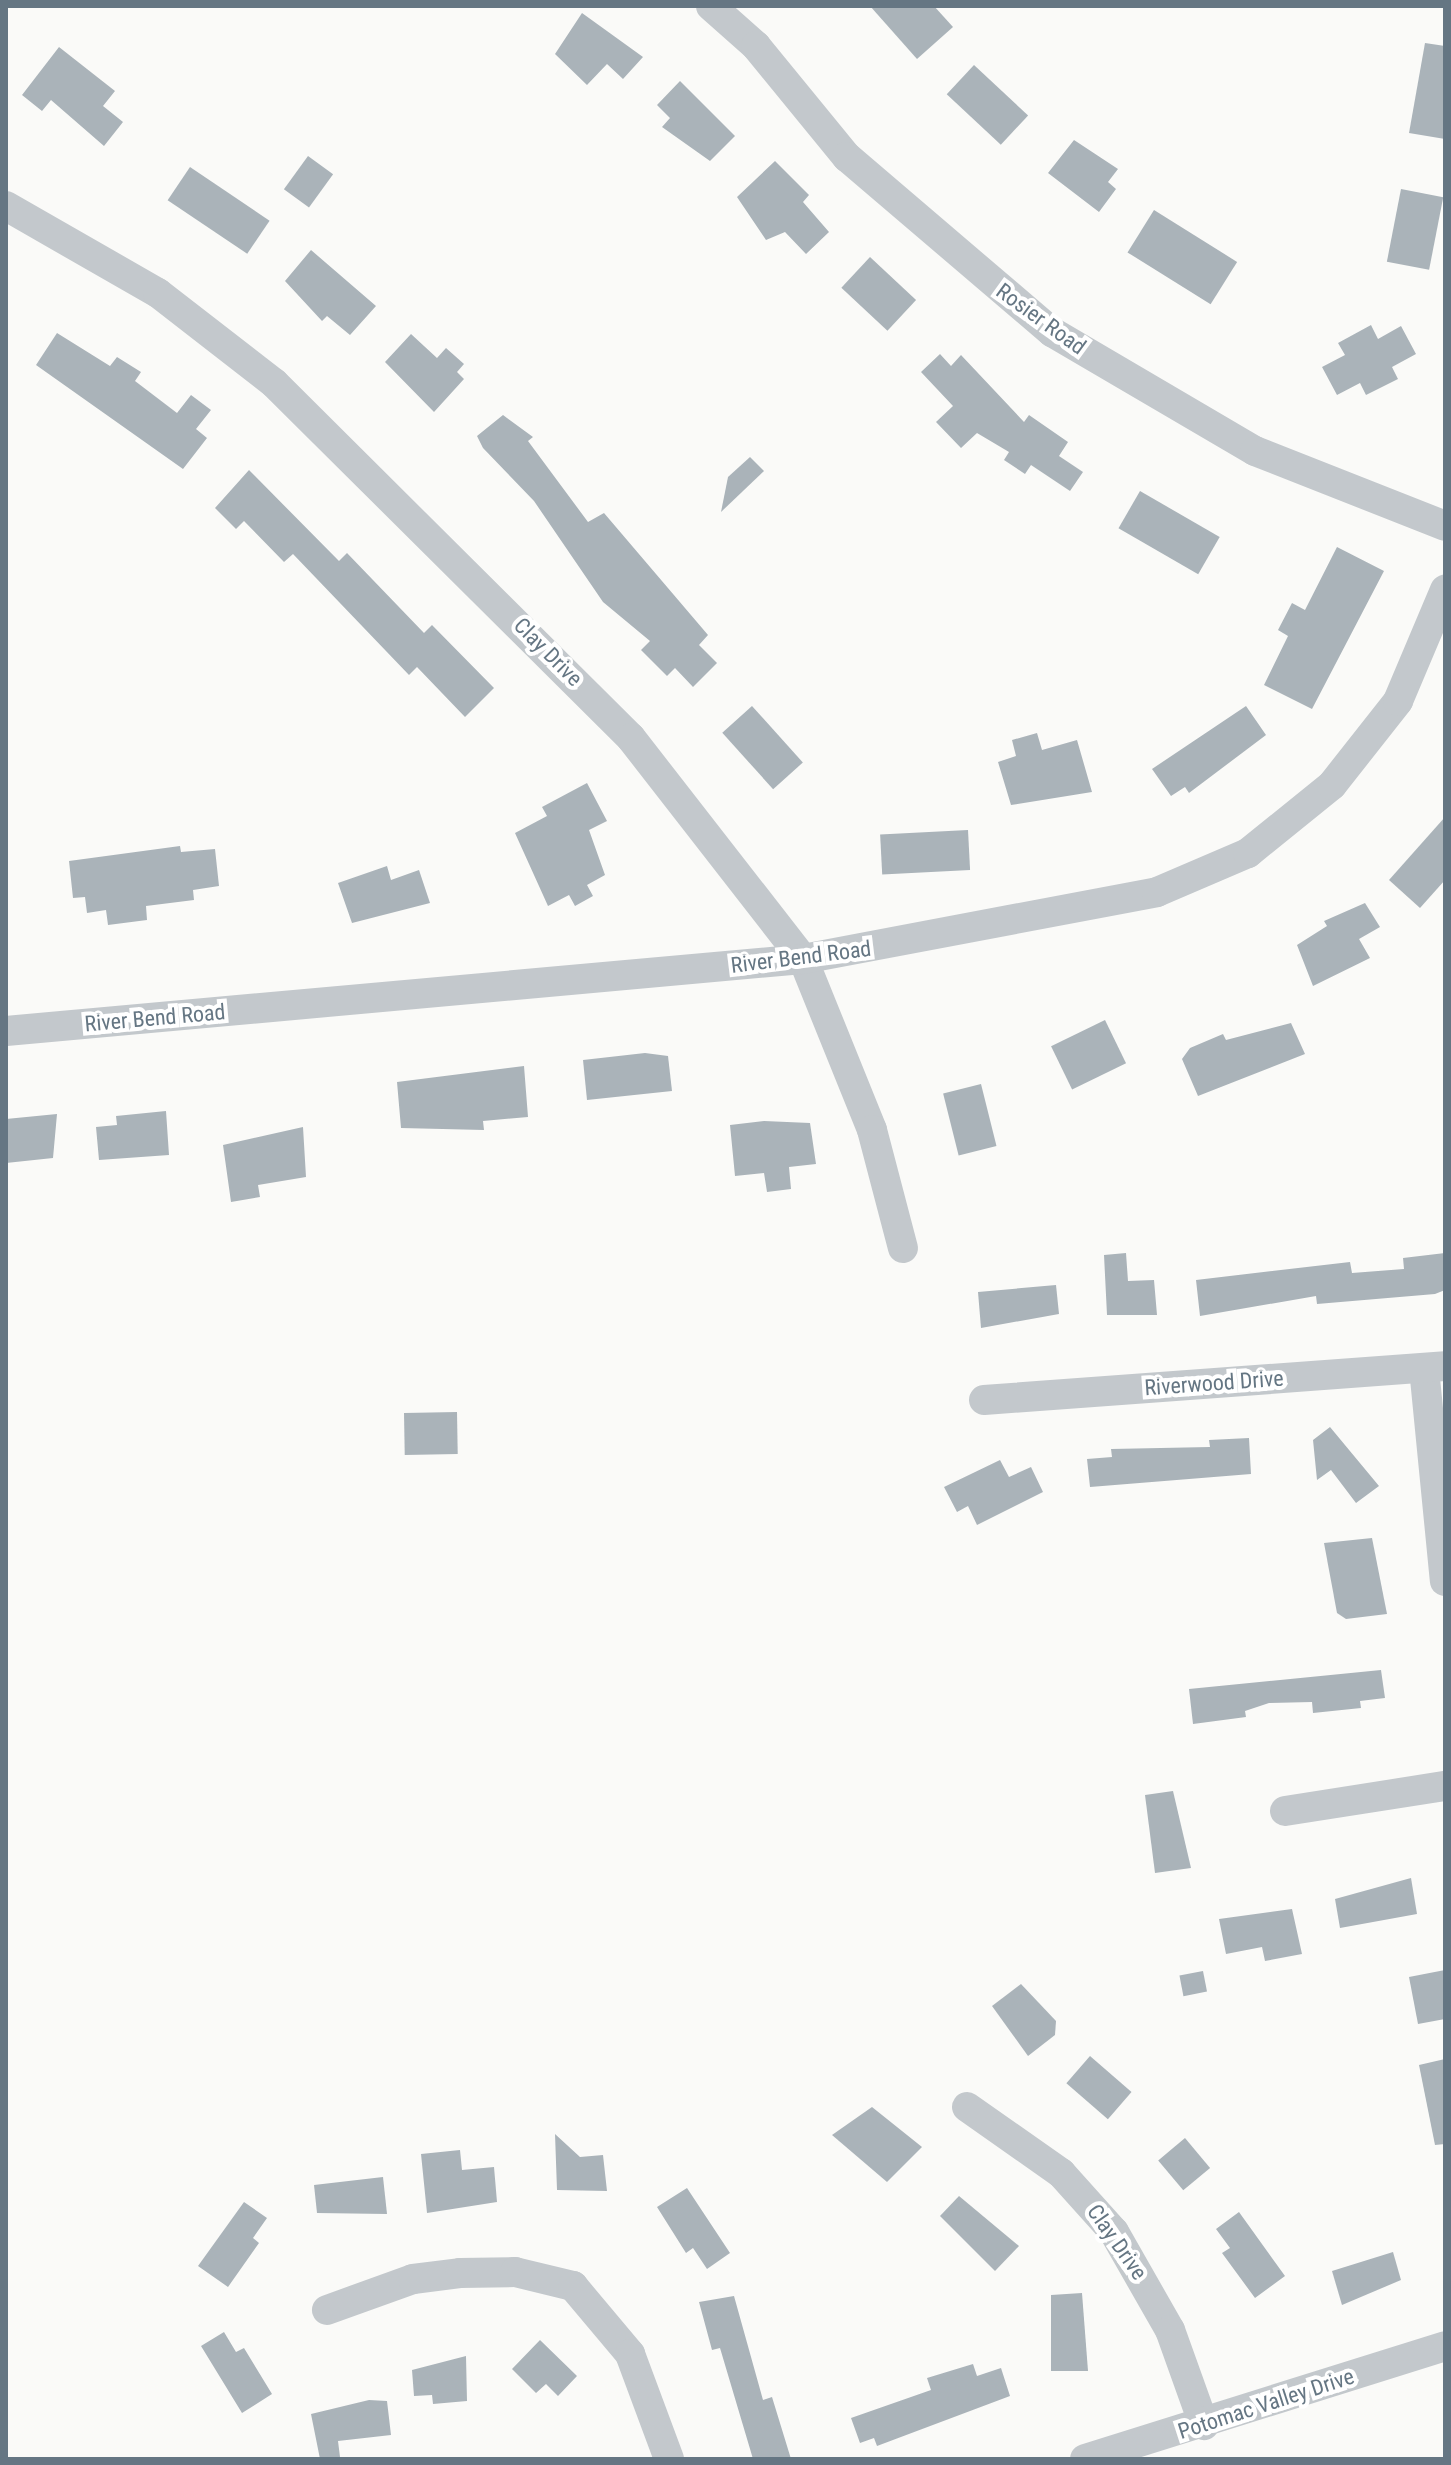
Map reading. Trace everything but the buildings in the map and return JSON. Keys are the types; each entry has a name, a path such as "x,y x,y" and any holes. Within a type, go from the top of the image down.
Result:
{"street":[{"name":"Rosier Road","path":"711,6 756,46 847,157 1052,332 1255,451 1445,526"},
{"name":"Clay Drive","path":"6,206 158,293 315,419 631,738 803,959 872,1130 903,1248"},
{"name":"River Bend Road","path":"6,1031 803,959 1157,892 1248,853 1293,823 1372,740 1423,653 1445,590"},
{"name":"Riverwood Drive","path":"984,1400 1434,1367"},
{"path":"1434,1367 1445,1581"},
{"path":"1285,1811 1445,1786"},
{"name":"Clay Drive","path":"967,2107 1061,2173 1114,2232 1170,2330 1204,2425"},
{"path":"327,2310 413,2279 460,2273 515,2272 573,2286 630,2354 669,2459"},
{"name":"Potomac Valley Drive","path":"1085,2459 1204,2425 1445,2346"}]}
